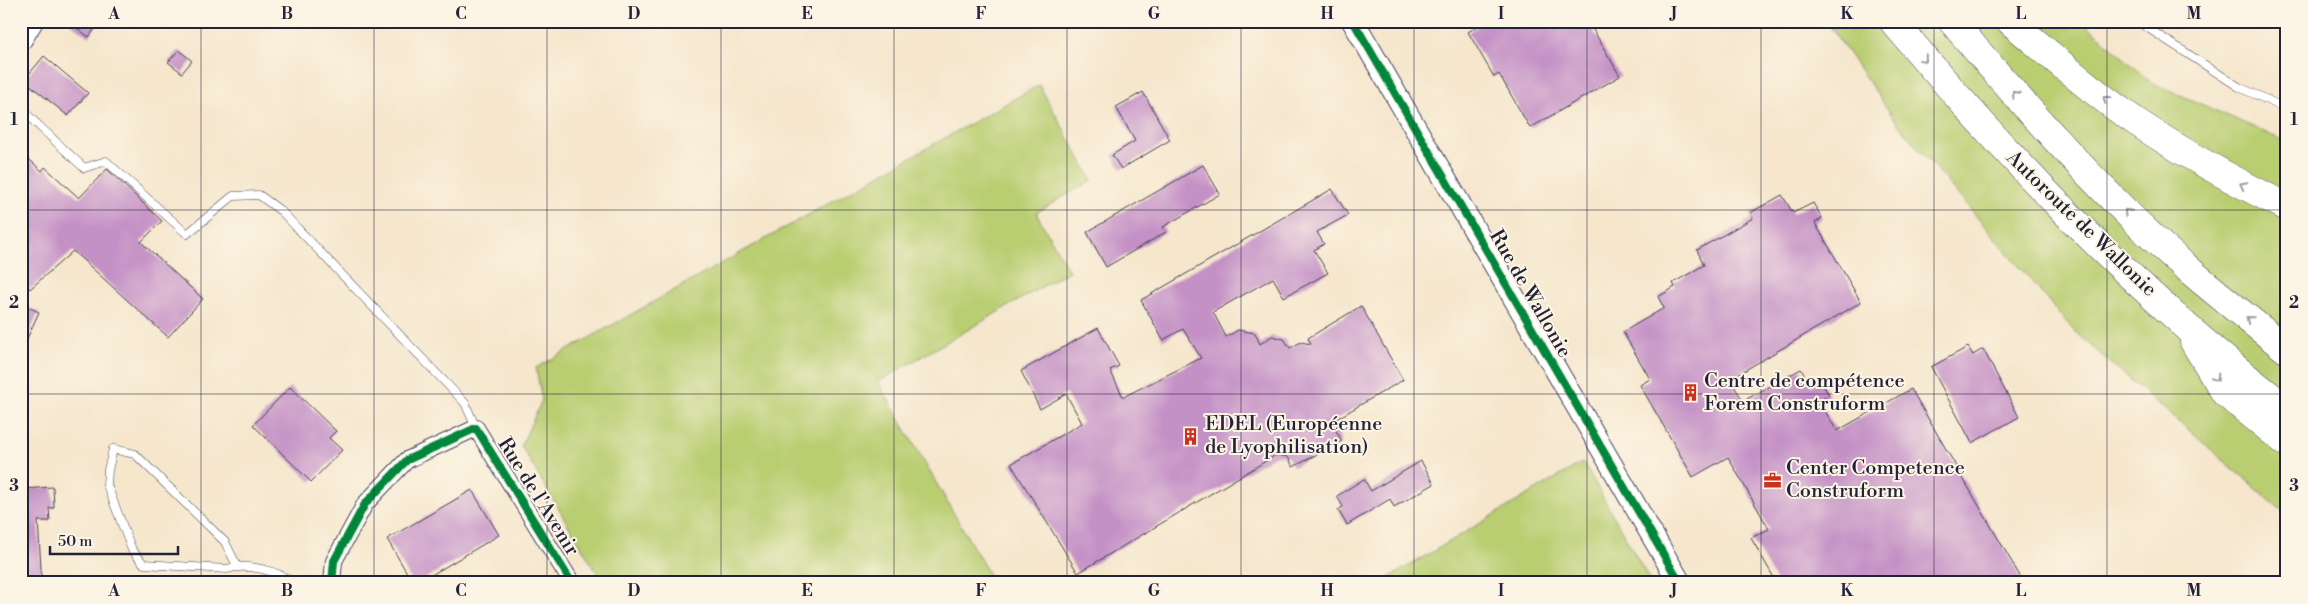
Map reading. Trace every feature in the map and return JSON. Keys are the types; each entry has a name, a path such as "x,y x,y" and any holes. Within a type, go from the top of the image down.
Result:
{"highway":[{"name":"Autoroute de Wallonie","path":"1893,21 1948,87 2025,172 2102,250 2181,321 2287,409"},
{"name":"Autoroute de Wallonie","path":"1952,21 2047,129 2132,218 2211,288 2287,350"},
{"path":"2010,21 2068,70 2137,122 2239,184 2287,206"},
{"path":"2181,321 2225,393 2287,443"}],"street":[{"path":"21,39 32,21"},
{"name":"Rue de Wallonie","path":"1353,21 1680,583"},
{"path":"332,583 334,562 365,504 407,460 476,428"},
{"name":"Rue de l'Avenir","path":"476,428 572,583"}],"lane":[{"path":"2137,21 2239,87 2287,109"},
{"path":"21,108 84,168 106,161 187,234 233,196 259,195 281,211 465,403 476,428"},
{"path":"237,566 225,542 135,454 113,449 108,470 107,486 132,550 144,564 226,569 237,566 282,574 293,583"}],"green space":[{"path":"1826,21 2082,21 2151,82 2287,142 2287,515 2075,332 1901,128"},
{"path":"1039,85 1092,180 1036,213 1069,271 878,382 994,583 603,583 521,446 542,400 536,368"},
{"path":"1583,462 1650,581 1647,583 1380,583"}],"building":[{"path":"67,21 100,21 89,37"},
{"path":"1486,21 1588,21 1620,76 1530,128 1499,74 1494,77 1468,32"},
{"path":"179,50 192,61 182,73 168,62"},
{"path":"44,56 88,93 68,116 24,80"},
{"path":"1143,92 1170,140 1121,169 1112,155 1135,141 1116,107"},
{"path":"21,152 42,171 45,167 79,198 107,169 162,221 141,242 203,299 168,337 73,251 30,289 21,279"},
{"path":"1203,165 1220,194 1163,227 1166,232 1106,267 1087,232"},
{"name":"EDEL (Européenne de Lyophilisation)","path":"1332,189 1348,215 1317,232 1324,244 1314,250 1328,273 1284,297 1273,278 1213,312 1226,337 1238,330 1255,333 1260,344 1272,336 1284,339 1290,348 1301,342 1311,344 1308,338 1361,306 1403,380 1331,422 1342,441 1293,467 1288,457 1276,455 1078,573 1011,464 1082,423 1066,394 1040,409 1021,371 1098,328 1119,366 1110,370 1123,397 1201,358 1183,329 1163,340 1141,300"},
{"name":"Centre de compétence Forem Construform","path":"1782,195 1793,213 1813,203 1822,218 1815,223 1861,302 1730,379 1743,401 1801,369 1811,386 1820,380 1829,395 1819,401 1837,431 1911,389 2024,583 1777,583 1751,538 1769,529 1728,457 1693,477 1640,385 1650,379 1623,332 1664,308 1658,297 1675,287 1673,283 1704,265 1697,250 1753,218 1750,213"},
{"path":"21,304 39,312 21,352"},
{"path":"1968,347 1973,355 1983,349 2019,417 1972,443 1931,367"},
{"path":"290,387 336,431 329,438 342,450 311,482 253,425"},
{"path":"1421,461 1434,484 1394,507 1390,499 1347,525 1338,510 1343,507 1337,496 1364,479 1371,491"},
{"path":"53,487 54,508 49,508 50,521 38,521 42,583 21,583 23,489"},
{"path":"472,490 499,535 418,583 413,583 387,539"}],"cycle path":[{"path":"1353,21 1680,583"},
{"path":"332,583 334,561 365,504 407,460 476,428 572,583"}],"place":[{"name":"Centre de compétence Forem Construform","path":"1690,392"},
{"name":"EDEL (Européenne de Lyophilisation)","path":"1191,436"},
{"name":"Center Competence Construform","path":"1772,480"}]}
